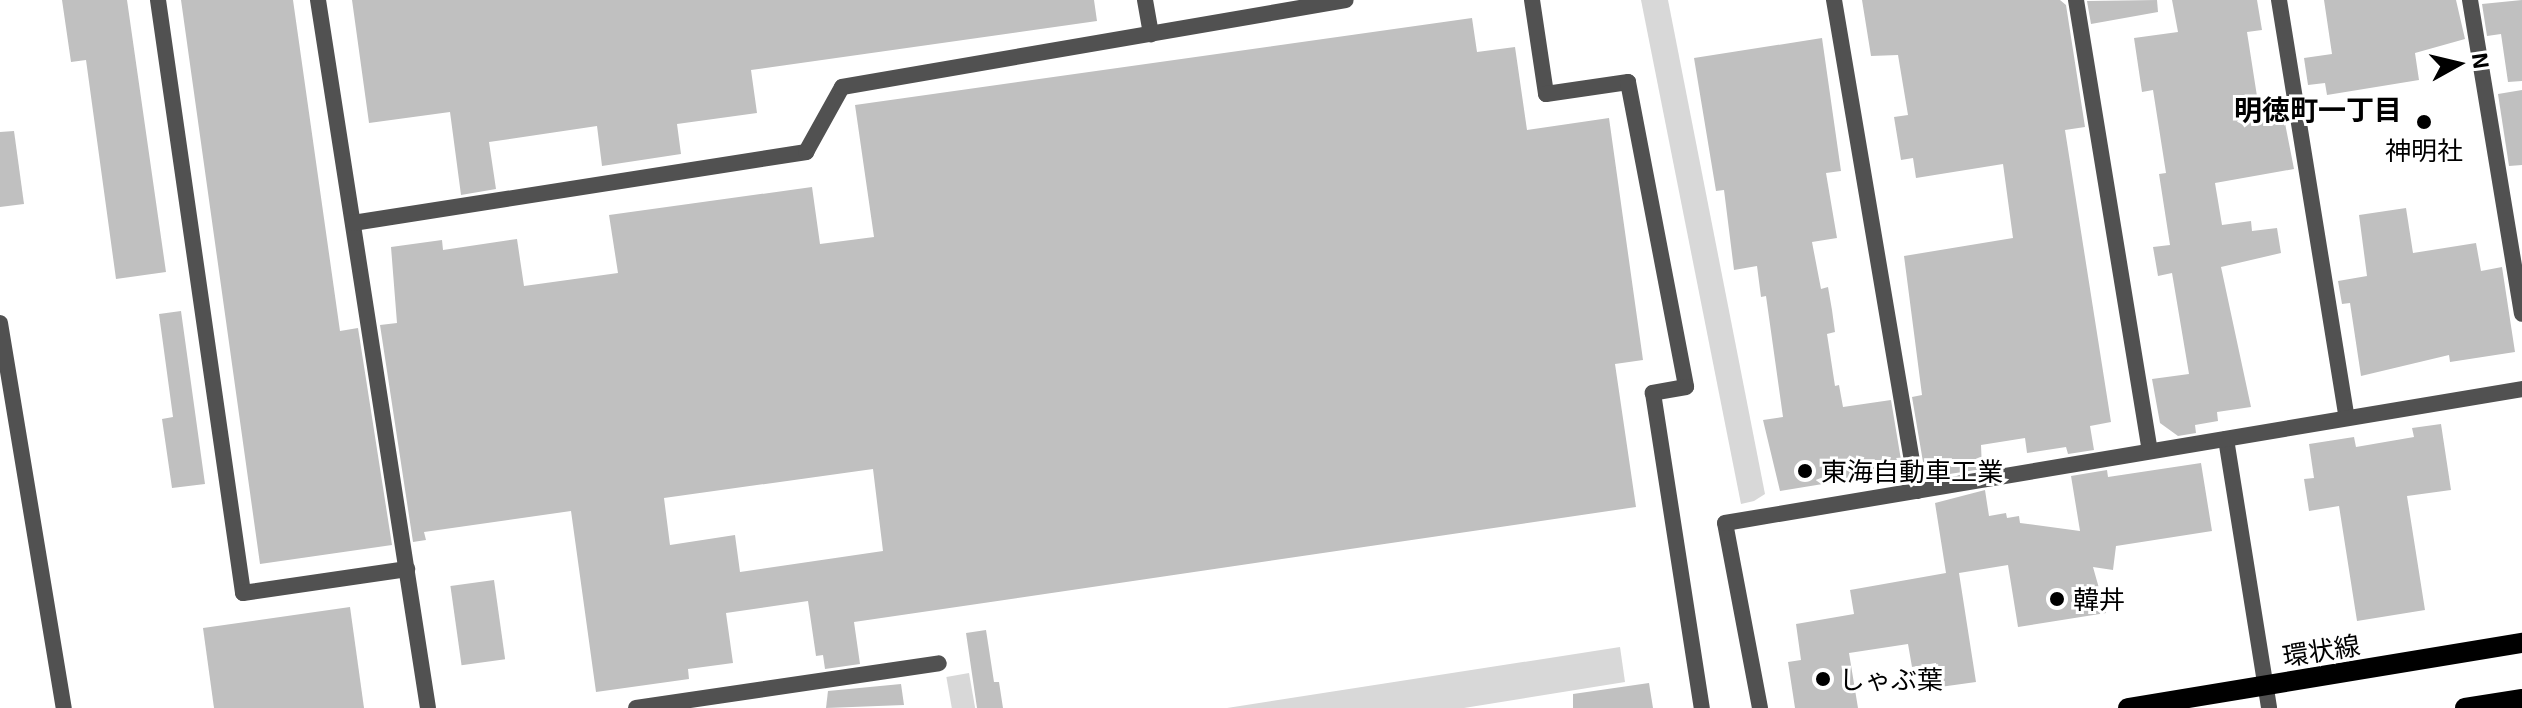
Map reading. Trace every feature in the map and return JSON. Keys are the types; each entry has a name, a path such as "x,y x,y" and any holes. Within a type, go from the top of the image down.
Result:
{"main road":[{"name":"環状線","path":"2128,708 2522,643"},
{"path":"2465,708 2522,699"}],"street":[{"path":"158,0 243,593 407,569"},
{"path":"318,0 428,708"},
{"path":"1145,0 1151,34"},
{"path":"353,223 806,152 842,87 1346,0"},
{"path":"1532,0 1546,94 1628,82 1686,387 1653,393 1702,708"},
{"path":"1834,0 1917,491"},
{"path":"2076,0 2150,451"},
{"path":"2279,0 2347,418"},
{"path":"2470,0 2522,314"},
{"path":"0,323 64,708"},
{"path":"1760,708 1725,523 2522,389"},
{"path":"2226,439 2269,708"},
{"path":"636,708 939,663"}],"shaded area":[{"path":"1641,0 1668,0 1765,494 1741,504"},
{"path":"1620,647 1625,682 1464,708 1227,708"},
{"path":"969,673 975,708 952,708 946,677"}],"building":[{"path":"62,0 127,0 166,272 116,279 86,60 71,62"},
{"path":"181,0 293,0 340,331 358,328 392,545 260,564"},
{"path":"352,0 1094,0 1097,21 751,70 757,113 677,124 681,154 602,166 597,126 489,142 496,189 461,195 450,112 369,123"},
{"path":"1862,0 2060,0 2066,5 2085,127 2065,130 2111,422 2090,426 2094,450 2068,454 2066,447 2027,453 2025,438 1981,445 1982,469 1943,475 1940,459 1923,462 1912,397 1922,395 1904,256 2013,238 2003,164 1916,178 1913,158 1901,160 1894,117 1908,115 1898,55 1871,56"},
{"path":"2157,0 2158,12 2091,24 2087,1"},
{"path":"2172,0 2257,0 2262,30 2247,32 2261,122 2284,118 2294,169 2215,183 2222,225 2251,221 2252,231 2277,228 2281,253 2221,267 2251,407 2217,412 2218,421 2195,425 2196,433 2178,436 2160,423 2152,379 2189,374 2172,273 2158,276 2153,247 2170,245 2159,174 2166,173 2153,90 2142,92 2134,38 2178,32"},
{"path":"2324,0 2456,0 2465,39 2415,53 2419,80 2327,95 2325,83 2308,85 2304,58 2332,54"},
{"path":"2522,0 2522,81 2508,82 2501,34 2487,36 2482,4"},
{"path":"1472,18 1477,52 1515,47 1527,130 1609,118 1643,360 1615,364 1636,507 854,622 860,664 825,669 823,655 816,656 808,601 726,613 733,663 688,669 689,679 596,692 571,511 424,532 426,540 413,542 380,325 397,323 391,247 442,240 443,250 517,239 524,286 618,273 609,215 812,187 820,244 874,237 855,105","holes":["873,469 883,551 740,572 735,535 670,545 664,498"]},
{"path":"1822,38 1841,171 1826,173 1837,238 1812,242 1821,289 1828,287 1832,310 1835,332 1827,334 1835,386 1839,385 1843,407 1891,400 1902,466 1889,468 1890,473 1780,491 1763,420 1783,417 1766,296 1761,297 1757,266 1734,270 1724,190 1716,191 1694,58"},
{"path":"2522,90 2522,165 2509,166 2498,94"},
{"path":"14,131 24,204 0,207 0,132"},
{"path":"2406,208 2413,253 2476,243 2481,271 2502,267 2515,352 2450,362 2449,355 2361,376 2350,303 2342,304 2338,281 2367,276 2359,215"},
{"path":"181,311 205,484 172,488 162,419 173,417 159,314"},
{"path":"2441,424 2451,490 2407,496 2425,610 2357,621 2339,506 2309,511 2304,479 2314,478 2309,444 2354,437 2356,447 2414,437 2412,428"},
{"path":"2201,463 2212,531 2116,546 2113,570 2093,567 2106,613 2018,627 2008,565 1959,573 1976,682 1940,687 1936,663 1912,667 1908,644 1849,653 1858,708 1795,708 1788,662 1801,660 1796,624 1854,614 1850,590 1946,573 1935,503 1985,490 1989,516 2006,513 2007,518 2019,516 2020,523 2080,531 2071,476 2107,470 2108,477"},
{"path":"494,580 505,659 462,665 450,586"},
{"path":"350,607 364,708 214,708 203,628"},
{"path":"986,630 994,682 999,682 1003,708 977,708 966,633"},
{"path":"1649,683 1653,708 1573,708 1573,694"},
{"path":"901,684 904,705 826,708 828,691"}],"place":[{"name":"神明社","path":"2424,122"},
{"name":"東海自動車工業","path":"1805,471"},
{"name":"韓丼","path":"2057,599"},
{"name":"しゃぶ葉","path":"1823,679"}],"district":[{"name":"明徳町一丁目","path":"2318,109"}]}
